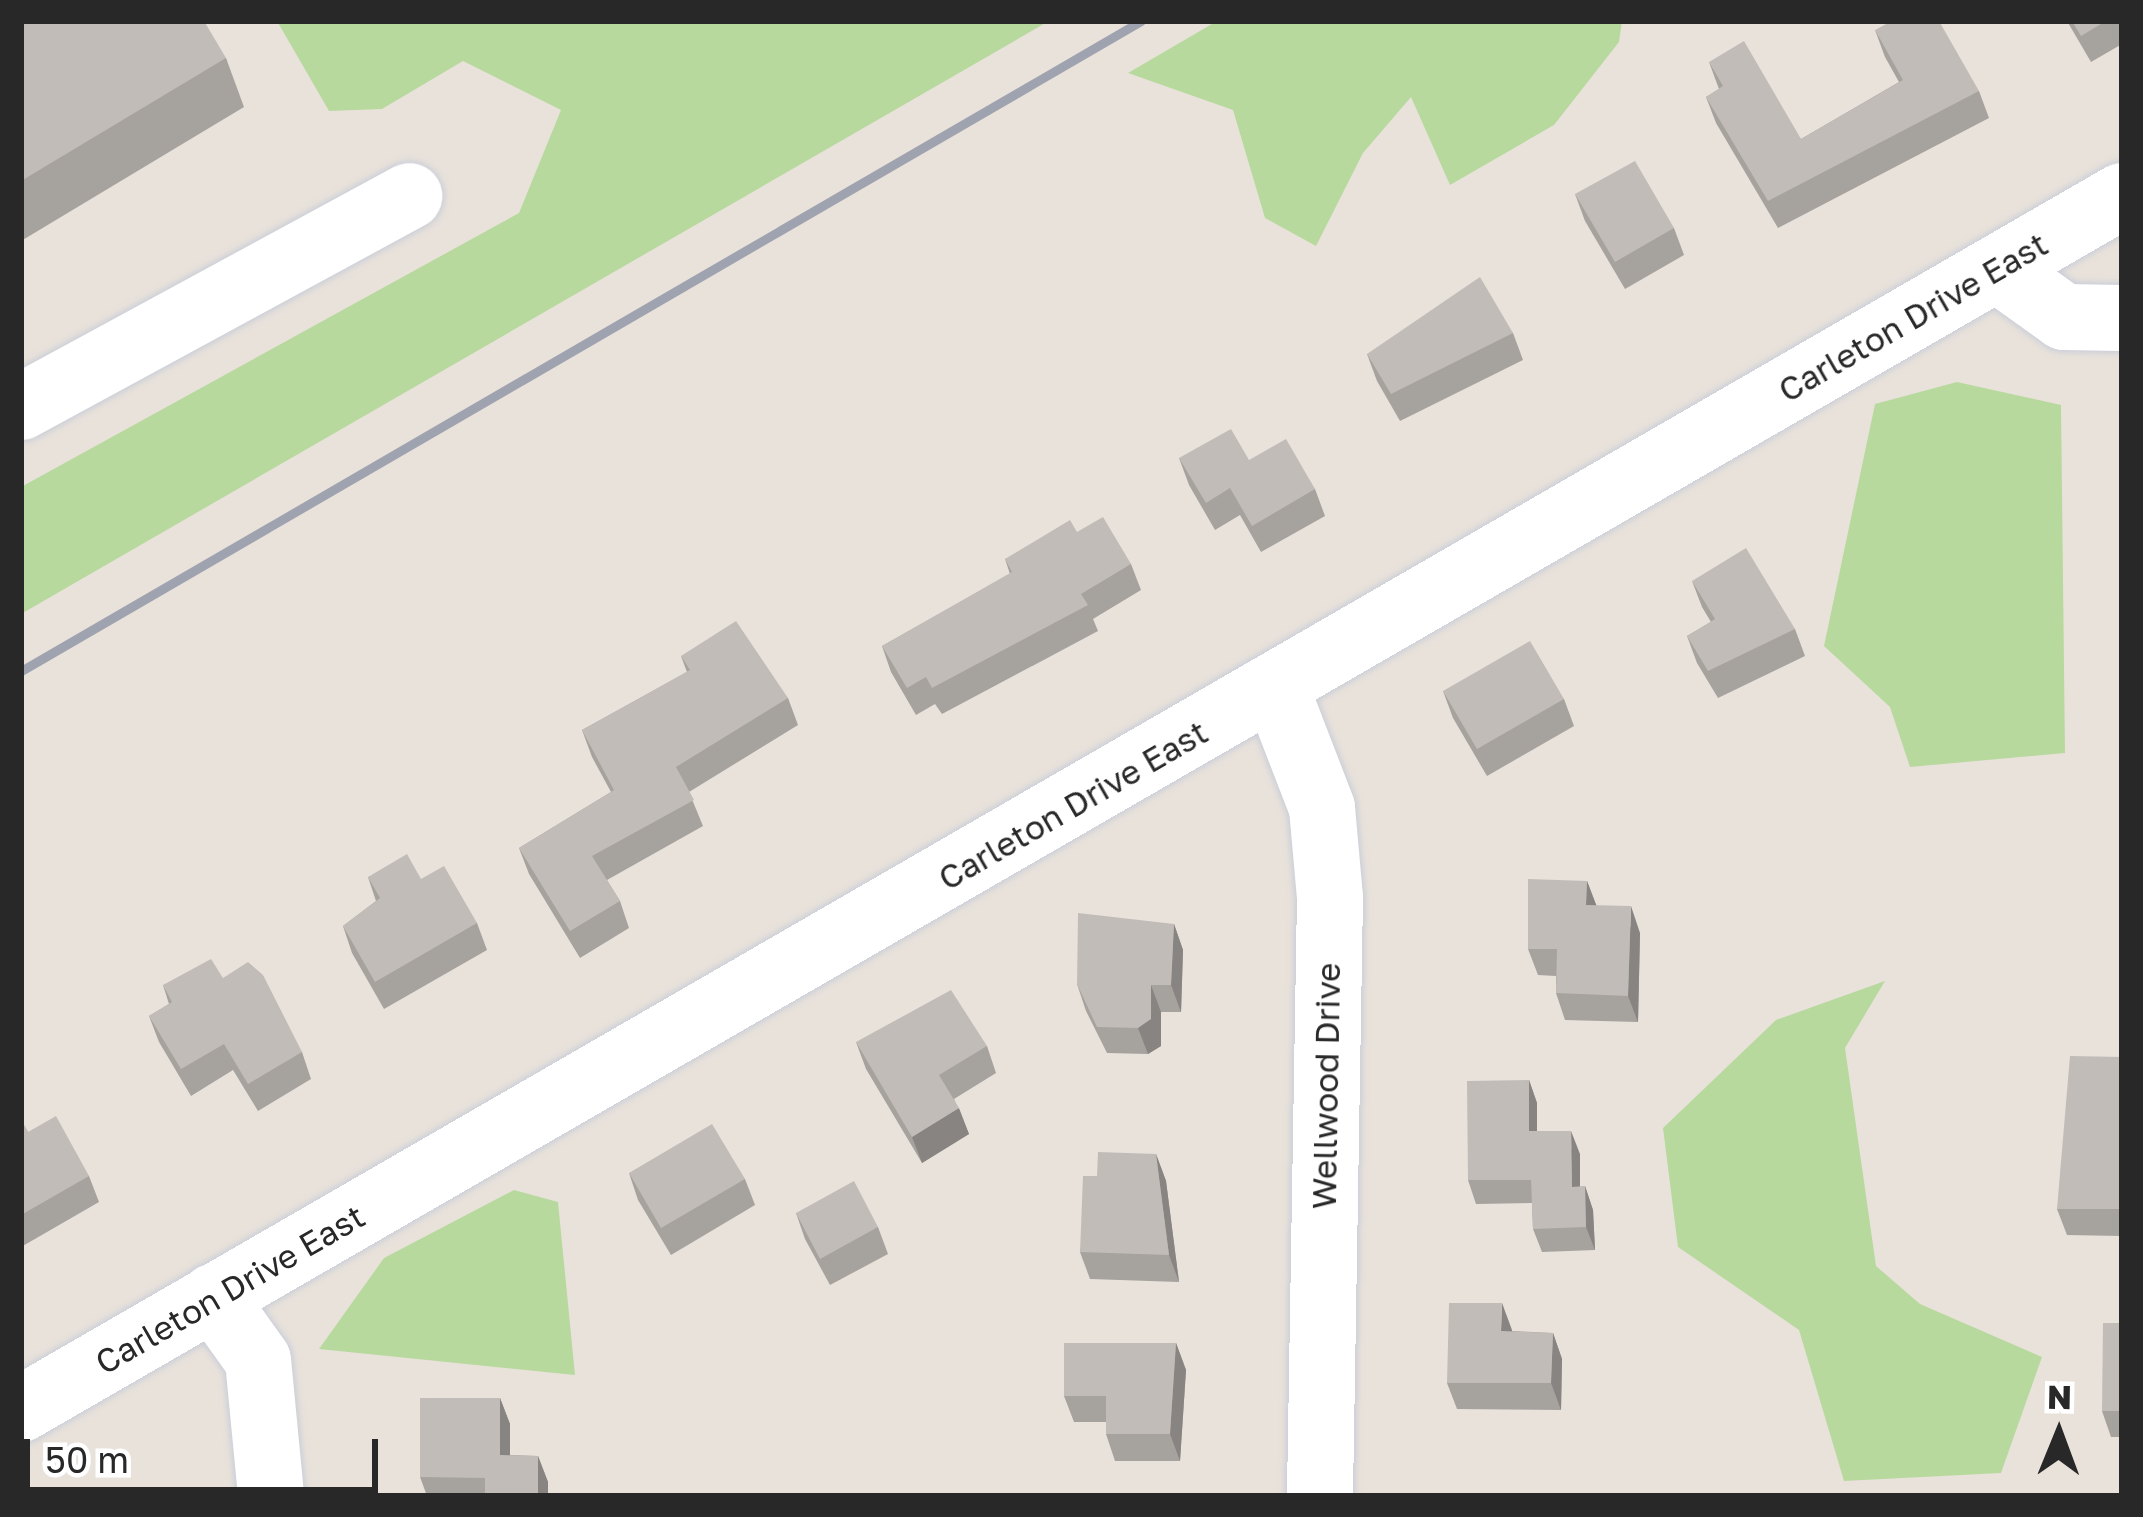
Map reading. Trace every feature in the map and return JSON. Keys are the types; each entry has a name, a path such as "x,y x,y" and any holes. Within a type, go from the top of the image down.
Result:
{"street":[{"path":"21,407 409,196"},
{"name":"Carleton Drive East","path":"21,1409 2122,196"},
{"path":"1997,269 2063,317 2122,318"},
{"name":"Wellwood Drive","path":"1275,686 1322,808 1330,897 1319,1496"},
{"path":"213,1297 258,1360 271,1496"}],"green space":[{"path":"277,21 1049,21 21,614 21,487 519,213 561,110 463,61 382,109 329,111"},
{"path":"1217,21 1622,21 1619,42 1554,125 1450,185 1411,97 1363,153 1316,246 1265,218 1233,110 1128,73"},
{"path":"1957,382 2061,405 2065,753 1910,767 1890,707 1824,646 1875,404"},
{"path":"1885,981 1845,1048 1876,1266 1920,1304 2042,1357 2001,1473 1844,1481 1799,1330 1678,1247 1663,1128 1776,1020"},
{"path":"514,1190 558,1202 575,1375 319,1349 384,1258"}],"building":[{"path":"21,21 204,21 226,58 21,181"},
{"path":"1892,21 1939,21 1979,91 1768,201 1706,97 1723,86 1709,62 1744,41 1801,139 1903,80 1875,30"},
{"path":"2072,21 2106,21 2081,36"},
{"path":"1635,161 1674,228 1615,262 1575,194"},
{"path":"1480,277 1513,333 1391,394 1367,354"},
{"path":"1231,429 1249,460 1286,439 1315,489 1252,526 1230,488 1206,503 1179,458"},
{"path":"1103,517 1131,564 1081,594 1088,605 932,688 926,677 907,688 882,646 1012,572 1005,559 1070,520 1077,532"},
{"path":"1746,548 1795,629 1708,671 1687,636 1715,619 1692,581"},
{"path":"736,621 788,698 676,767 694,800 592,856 620,901 570,931 519,848 614,790 582,730 690,670 681,656"},
{"path":"1530,641 1564,699 1477,749 1443,691"},
{"path":"407,854 421,879 444,866 477,923 375,982 343,926 380,898 368,877"},
{"path":"1528,879 1587,881 1586,905 1631,906 1628,996 1556,993 1557,949 1528,949"},
{"path":"1078,913 1174,924 1171,985 1151,985 1151,1019 1138,1028 1097,1027 1077,984"},
{"path":"211,959 223,978 248,962 263,975 302,1052 248,1084 224,1044 181,1069 149,1016 172,1002 163,985"},
{"path":"951,990 987,1046 939,1075 959,1108 912,1137 856,1042"},
{"path":"2070,1056 2122,1057 2122,1209 2057,1209"},
{"path":"1529,1080 1529,1131 1571,1131 1572,1187 1585,1186 1586,1227 1533,1229 1531,1180 1468,1180 1467,1081"},
{"path":"56,1116 89,1176 21,1215 21,1120 28,1132"},
{"path":"712,1124 745,1179 661,1228 629,1173"},
{"path":"1098,1152 1156,1154 1169,1255 1080,1252 1083,1176 1097,1176"},
{"path":"854,1181 878,1227 820,1259 796,1213"},
{"path":"1449,1303 1502,1303 1501,1331 1553,1333 1551,1383 1447,1383"},
{"path":"2103,1323 2122,1323 2122,1411 2102,1411"},
{"path":"1064,1343 1176,1343 1170,1434 1106,1434 1106,1396 1064,1396"},
{"path":"420,1398 500,1398 500,1455 538,1456 538,1496 485,1496 485,1478 420,1477"}],"railway":[{"path":"21,671 1141,21"}]}
